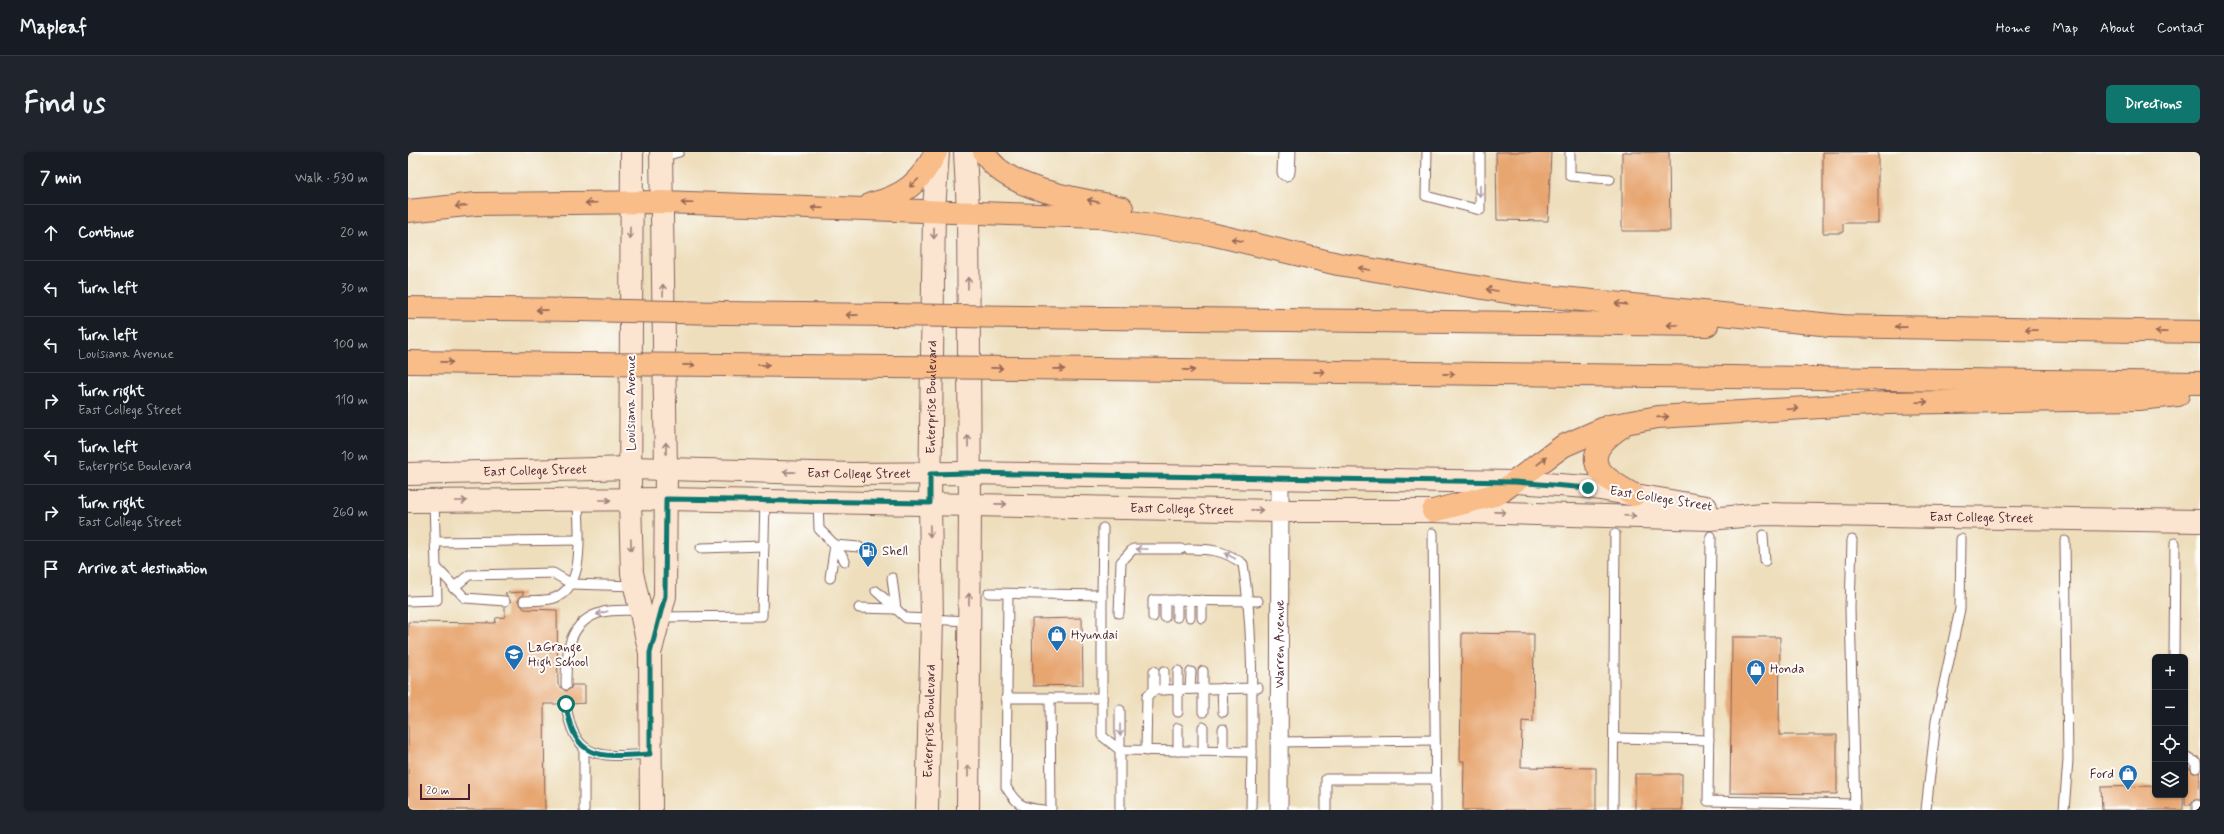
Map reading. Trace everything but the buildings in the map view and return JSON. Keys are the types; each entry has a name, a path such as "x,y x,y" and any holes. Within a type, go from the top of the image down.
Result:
{"highway":[{"path":"846,209 890,200 902,193 921,176 937,152"},
{"path":"984,152 998,171 1014,181 1040,189 1145,213 1212,234 1338,264 1513,294 1841,326"},
{"path":"408,211 476,204 662,202 846,209 968,211 1098,217 1212,234"},
{"path":"408,308 2200,332"},
{"path":"408,362 2200,383"},
{"path":"1433,511 1498,494 1563,446 1609,426 1658,417 1879,404 2029,399 2138,399 2200,392"},
{"path":"1628,422 1607,437 1597,451 1595,464 1600,472 1615,485 1634,495"}],"main road":[{"name":"Louisiana Avenue","path":"632,152 630,202 630,500 632,573 635,586 650,614 651,810"},
{"name":"Enterprise Boulevard","path":"927,810 932,620 930,474 934,210 937,152"},
{"path":"965,152 968,211 968,473 970,504 968,810"},
{"name":"Louisiana Avenue","path":"650,614 665,596 666,469 662,202 667,154"},
{"name":"East College Street","path":"408,474 631,468 930,474 968,473 1515,482 1588,488 1634,495 1763,525"},
{"name":"East College Street","path":"408,501 666,499 1279,511 1433,511 1710,519 1763,525 2200,521"}],"street":[{"path":"1286,172 1287,152"},
{"name":"Warren Avenue","path":"1279,810 1280,478"}],"lane":[{"path":"1427,152 1426,196 1480,210 1480,152"},
{"path":"1570,152 1570,176 1610,180"},
{"path":"524,601 551,599 564,594 572,584 578,570 578,500"},
{"path":"566,685 566,660 571,638 582,621 603,612 762,616 765,500"},
{"path":"408,601 437,600 434,501"},
{"path":"818,501 819,529 835,545 845,561"},
{"path":"1763,525 1766,561"},
{"path":"1103,528 1102,736 1120,750 1252,752"},
{"path":"1433,533 1436,810"},
{"path":"1613,810 1615,534"},
{"path":"1711,536 1708,806 1855,807 1850,608 1852,540"},
{"path":"1926,810 1936,721 1960,609 1961,539"},
{"path":"435,542 578,540"},
{"path":"2064,810 2068,760 2065,541"},
{"path":"2174,654 2175,543"},
{"path":"835,545 859,547"},
{"path":"830,578 835,545"},
{"path":"701,548 764,546"},
{"path":"1120,613 1121,562 1134,549 1209,549 1229,554 1243,564 1254,601 1255,688 1251,810"},
{"path":"436,567 454,588 465,598 505,601"},
{"path":"454,588 469,575 554,573 572,584 635,586"},
{"path":"892,578 896,609"},
{"path":"876,592 906,618 969,621"},
{"path":"989,593 1102,595"},
{"path":"1008,594 1006,787 1015,802 1028,808 1044,810"},
{"path":"1153,617 1153,600 1254,601"},
{"path":"1165,600 1165,617"},
{"path":"1177,600 1177,617"},
{"path":"1190,600 1190,617"},
{"path":"1202,600 1202,618"},
{"path":"859,608 896,609"},
{"path":"1154,671 1154,690"},
{"path":"1164,671 1164,690"},
{"path":"1178,671 1178,712"},
{"path":"1203,671 1203,712"},
{"path":"1190,689 1191,672"},
{"path":"1222,688 1223,712"},
{"path":"1146,751 1146,696 1154,690 1255,688"},
{"path":"1006,698 1102,698"},
{"path":"1050,698 1051,810"},
{"path":"566,704 569,722 574,736 584,749 600,754 617,756 650,754"},
{"path":"1120,710 1120,810"},
{"path":"1203,727 1203,751"},
{"path":"1178,728 1178,751"},
{"path":"1223,729 1223,752"},
{"path":"1614,738 1709,740"},
{"path":"1279,742 1435,740"},
{"path":"584,749 584,810"},
{"path":"2188,758 2196,762 2196,768"},
{"path":"1326,810 1326,779 1436,779"}],"place":[{"name":"Shell","path":"868,568"},
{"name":"Hyundai","path":"1057,652"},
{"name":"LaGrange High School","path":"514,671"},
{"name":"Honda","path":"1756,686"},
{"name":"Ford","path":"2128,791"}],"route":[{"path":"566,704 569,722 574,736 584,749 600,754 617,756 650,754 650,653 665,596 666,499 930,503 930,474 968,473 1515,482 1588,488"}]}
